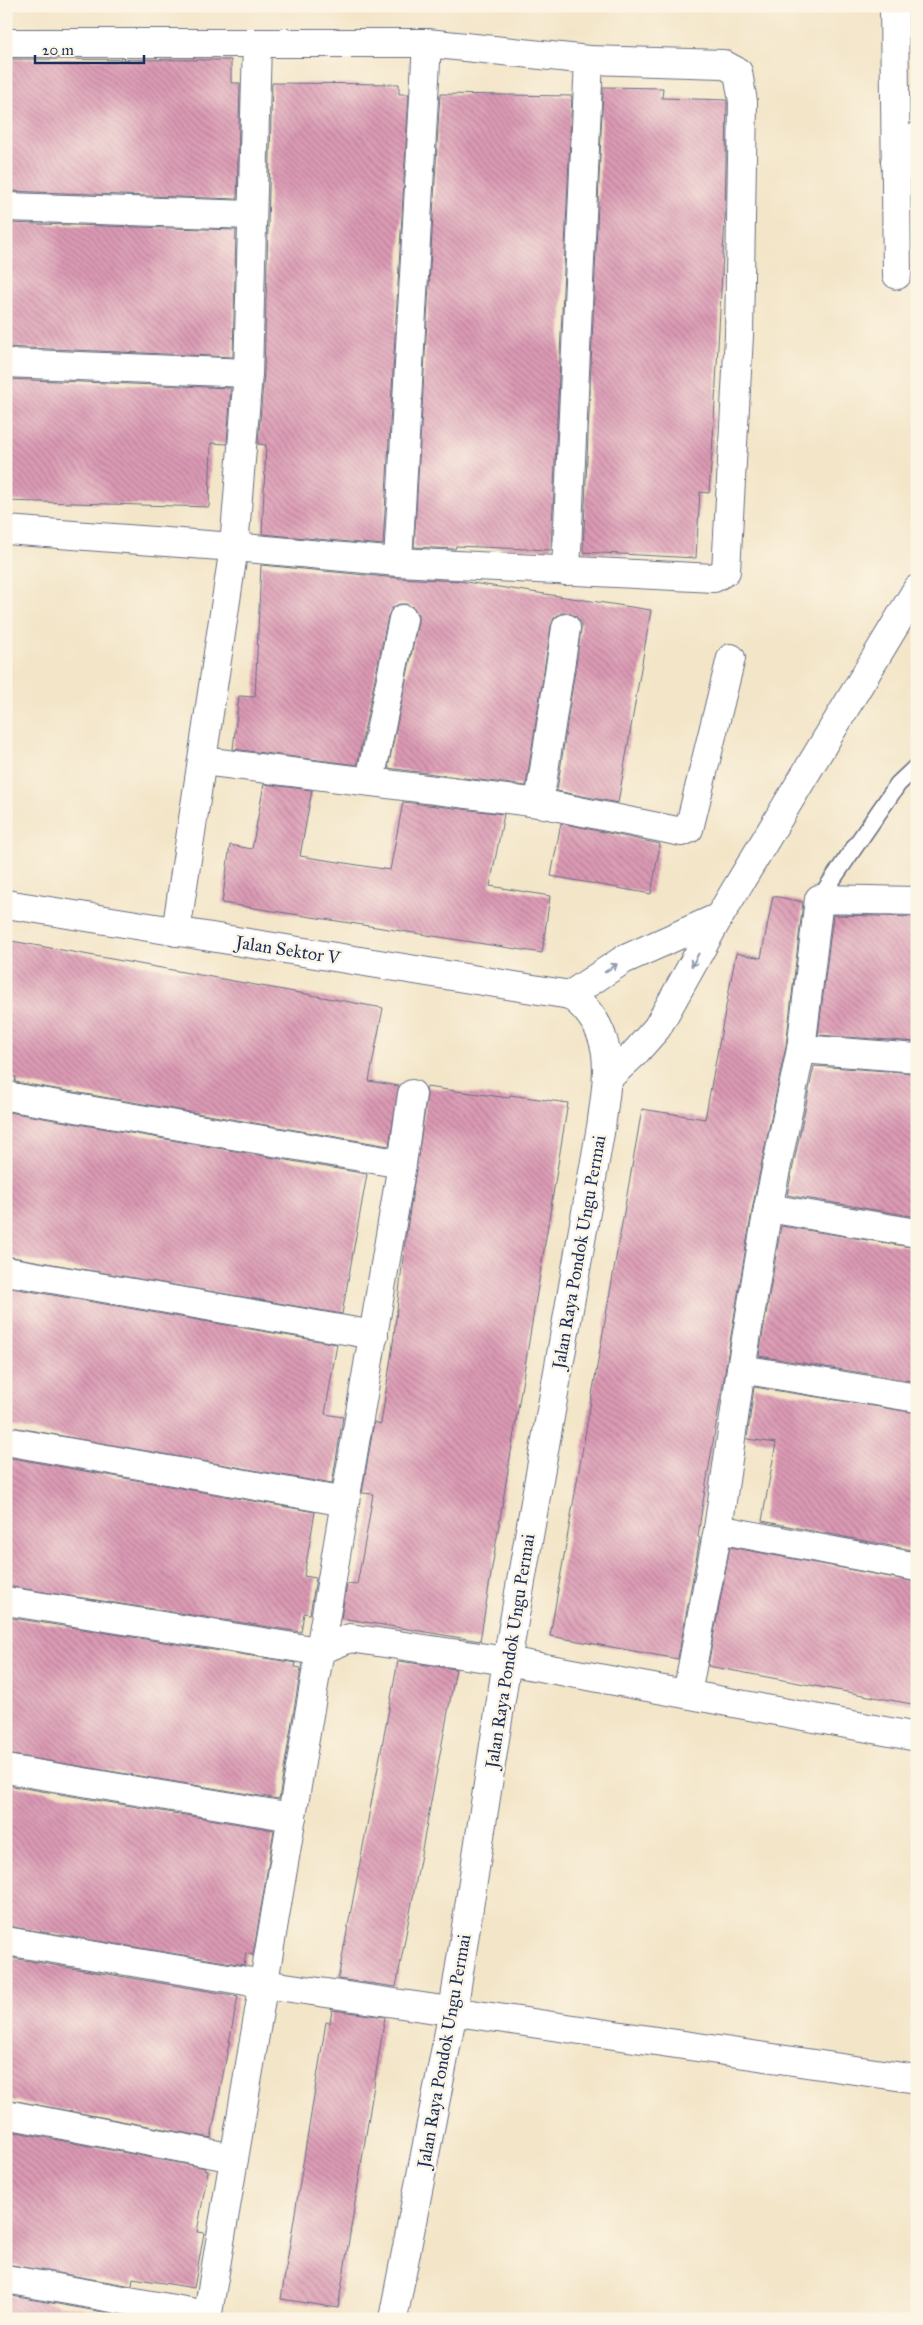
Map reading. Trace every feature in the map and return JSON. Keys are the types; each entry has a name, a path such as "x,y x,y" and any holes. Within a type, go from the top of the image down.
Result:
{"street":[{"path":"894,6 897,275"},
{"path":"6,43 427,44 589,60 723,64 738,72 742,102 739,335 726,571 724,574 714,578 398,562 234,547 6,530"},
{"path":"176,932 234,547 248,373 257,44"},
{"path":"398,562 427,44"},
{"path":"566,572 589,60"},
{"path":"896,162 917,137"},
{"path":"6,207 252,215"},
{"path":"6,362 248,373"},
{"path":"607,1079 634,1054 657,1028 719,917 917,588"},
{"path":"370,781 403,619"},
{"path":"539,803 566,628"},
{"path":"203,761 539,803 677,833 688,828 731,658"},
{"path":"687,1694 718,1529 741,1368 768,1208 801,1049 819,899 917,901"},
{"name":"Jalan Sektor V","path":"6,904 570,994"},
{"path":"570,994 623,960 719,917"},
{"name":"Jalan Raya Pondok Ungu Permai","path":"393,2319 453,2011 507,1661 601,1127 607,1079 606,1052 597,1022 590,1011 570,994"},
{"path":"801,1049 917,1058"},
{"path":"6,2279 207,2317 292,1817 318,1651 374,1335 412,1094"},
{"path":"6,1096 402,1164"},
{"path":"768,1208 917,1233"},
{"path":"6,1271 374,1335"},
{"path":"741,1368 917,1398"},
{"path":"6,1441 345,1502"},
{"path":"718,1529 917,1567"},
{"path":"6,1601 318,1651 350,1638 507,1661 917,1737"},
{"path":"6,1769 292,1817"},
{"path":"6,1941 264,1984 917,2079"},
{"path":"6,2114 234,2158"}],"lane":[{"path":"819,899 898,784 917,766"}],"building":[{"path":"6,59 231,60 231,83 240,83 237,199 6,191"},
{"path":"272,83 399,84 399,94 409,94 383,545 262,534 266,445 258,444 264,373"},
{"path":"603,87 663,88 662,98 727,100 725,218 713,438 709,493 700,492 696,558 583,552"},
{"path":"440,94 572,96 551,550 456,546 455,549 414,547"},
{"path":"6,223 236,230 233,357 6,347"},
{"path":"6,379 231,388 227,444 211,443 209,507 6,501"},
{"path":"261,565 397,578 459,581 651,610 618,803 557,791 581,630 581,623 576,616 568,613 561,613 554,618 551,626 526,786 388,768 418,622 418,615 414,608 406,604 399,604 392,608 388,616 357,765 233,749 239,696 255,697"},
{"path":"264,784 312,790 300,856 390,870 403,802 504,814 490,886 550,896 542,953 222,903 230,845 252,849"},
{"path":"561,823 660,844 651,894 551,876"},
{"path":"773,896 803,902 786,1046 753,1205 702,1508 698,1537 700,1538 678,1659 550,1636 642,1109 705,1119 736,953 761,958"},
{"path":"833,915 917,917 917,1042 818,1035"},
{"path":"6,940 383,1008 369,1081 399,1086 389,1146 15,1082 16,1077 6,1074"},
{"path":"814,1066 917,1073 917,1217 787,1195"},
{"path":"426,1087 509,1098 510,1095 568,1103 480,1641 341,1618 347,1584 357,1585 373,1494 362,1493 374,1422 381,1424 404,1249 427,1096"},
{"path":"9,1112 367,1174 342,1314 6,1256 6,1129"},
{"path":"781,1226 917,1248 917,1382 759,1356"},
{"path":"6,1287 337,1344 325,1414 343,1417 332,1484 6,1426"},
{"path":"754,1387 917,1413 917,1551 762,1521 776,1443 747,1439"},
{"path":"6,1457 315,1512 304,1576 316,1578 310,1614 304,1613 301,1632 6,1586"},
{"path":"730,1547 917,1582 917,1705 708,1666"},
{"path":"6,1617 296,1663 295,1667 301,1668 279,1799 6,1754"},
{"path":"398,1661 456,1669 396,1987 338,1979"},
{"path":"6,1785 274,1830 253,1955 246,1953 244,1965 6,1926"},
{"path":"6,1957 238,1996 211,2138 6,2099"},
{"path":"332,2010 385,2017 338,2308 281,2299 326,2022 330,2023"},
{"path":"6,2130 205,2168 204,2170 208,2171 197,2232 204,2233 194,2288 133,2278 132,2286 6,2264"},
{"path":"6,2295 126,2316 125,2319 6,2319"}]}
